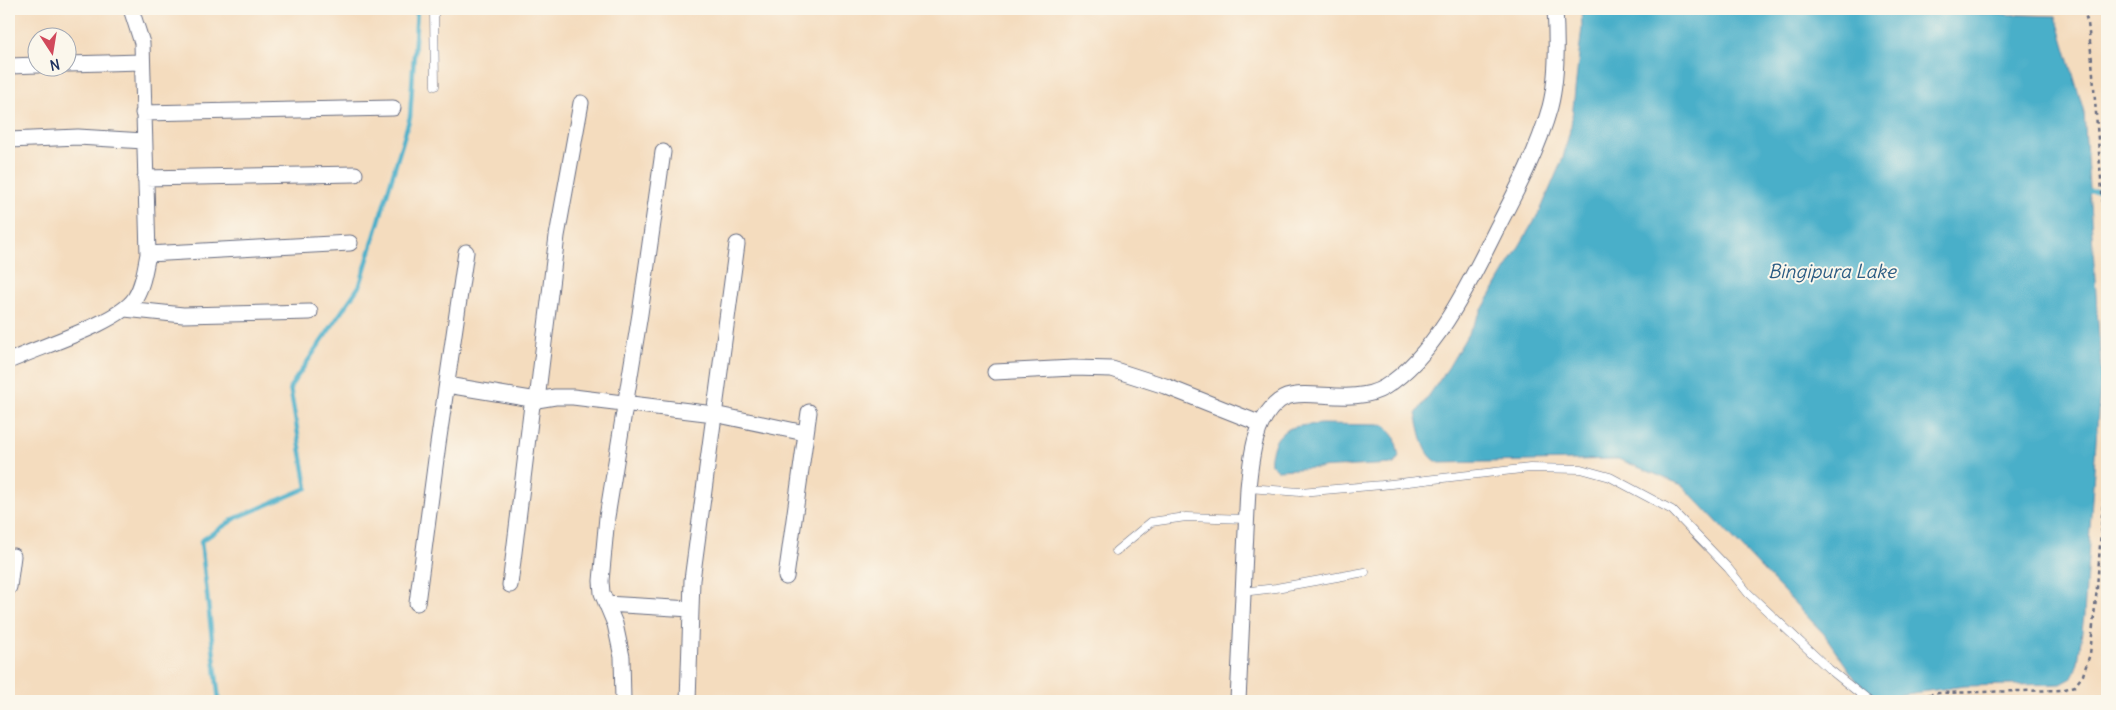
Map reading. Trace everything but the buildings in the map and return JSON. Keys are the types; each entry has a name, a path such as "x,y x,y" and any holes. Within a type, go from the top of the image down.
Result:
{"street":[{"path":"9,361 72,335 125,309 134,299 141,285 148,254 142,43 131,9"},
{"path":"1238,701 1248,488 1252,457 1261,424 1272,408 1284,398 1308,395 1364,396 1386,386 1420,354 1439,331 1457,305 1484,254 1526,173 1539,142 1550,106 1556,51 1555,9"},
{"path":"78,64 142,62"},
{"path":"9,66 28,65"},
{"path":"537,400 557,236 581,103"},
{"path":"143,113 392,108"},
{"path":"9,140 78,137 144,141"},
{"path":"623,701 622,657 615,624 606,604 600,581 607,517 640,314 663,152"},
{"path":"145,178 355,174"},
{"path":"148,254 350,243"},
{"path":"688,701 692,580 737,244"},
{"path":"417,603 466,252"},
{"path":"125,309 183,315 310,312"},
{"path":"995,372 1073,368 1112,370 1165,386 1261,424"},
{"path":"447,385 537,400"},
{"path":"510,585 532,405 537,400 545,397 573,398 714,414 806,433"},
{"path":"786,577 809,412"},
{"path":"9,586 13,556"},
{"path":"606,604 692,609"}],"lane":[{"path":"434,9 435,86"},
{"path":"1248,488 1300,492 1382,485 1530,468 1581,469 1610,477 1672,510 1728,568 1748,594 1829,669 1869,701"},
{"path":"1116,551 1151,522 1186,516 1246,518"},
{"path":"1242,592 1276,588 1365,572"}],"path":[{"path":"2083,9 2089,32 2104,200 2107,257"},
{"path":"1876,701 1939,693 2031,692 2062,690 2075,686 2084,675 2090,654 2097,588 2107,445"}],"water":[{"name":"Bingipura Lake","path":"1581,9 1895,9 1929,12 2056,16 2084,112 2101,369 2084,615 2078,663 2072,678 2061,684 1964,686 1877,698 1865,693 1824,634 1682,485 1618,459 1440,463 1429,455 1423,442 1416,414 1448,368 1541,209 1563,158 1571,126 1582,27"},
{"path":"1321,424 1385,425 1395,437 1399,457 1394,464 1277,470 1271,464 1274,445 1282,433 1293,427"}],"waterway":[{"path":"219,701 201,541 236,518 307,488 290,387 360,285 410,117 417,9"},
{"path":"2085,191 2107,190"}]}
